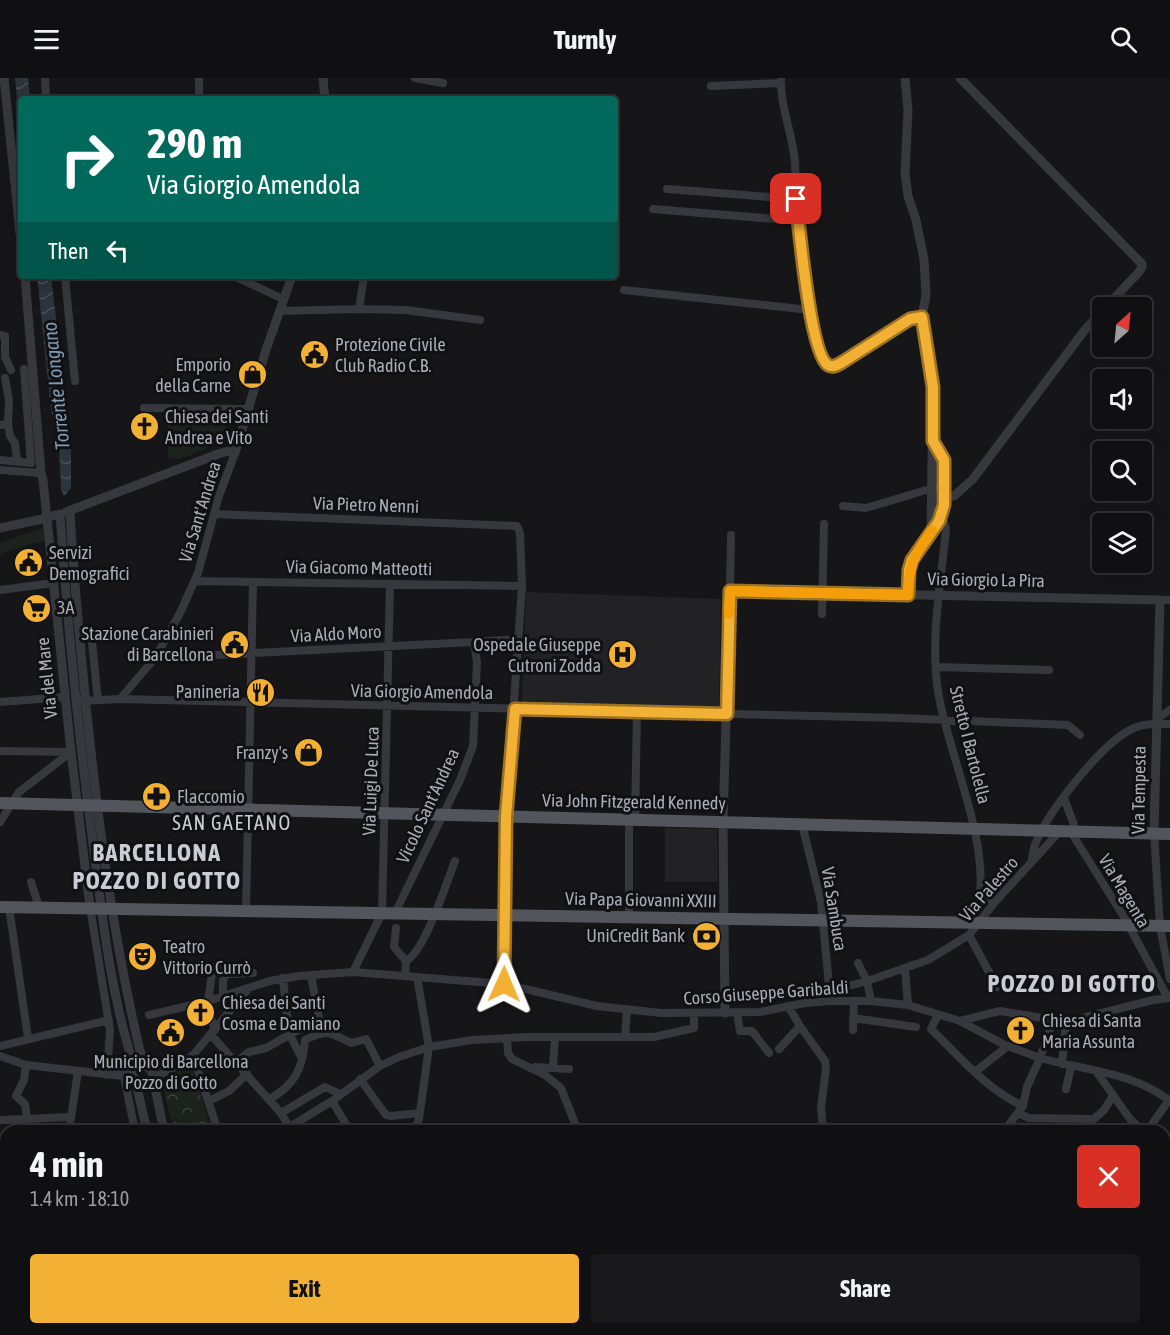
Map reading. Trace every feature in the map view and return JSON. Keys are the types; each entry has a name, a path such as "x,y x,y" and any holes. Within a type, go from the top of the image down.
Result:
{"main road":[{"name":"Via John Fitzgerald Kennedy","path":"6,803 1170,834"},
{"name":"Via Papa Giovanni XXIII","path":"5,907 1165,926"}],"street":[{"path":"4,78 18,213"},
{"path":"45,78 46,96"},
{"path":"198,96 199,78"},
{"path":"323,78 325,96"},
{"path":"415,78 443,82"},
{"path":"905,78 908,110 905,173 926,273 926,295 922,317 933,387 931,532"},
{"path":"960,78 1142,264 1140,272 1116,297"},
{"path":"711,86 781,80 783,108 795,162 796,199 810,310 825,362 834,367 910,319 922,317"},
{"path":"667,189 796,199"},
{"path":"653,209 799,221"},
{"name":"Via del Mare","path":"25,279 28,369 43,480 71,752 87,805 101,908 109,1020 107,1075"},
{"path":"64,279 75,381"},
{"path":"240,279 283,299"},
{"name":"Via Sant'Andrea","path":"120,699 155,658 196,581 214,514 291,279"},
{"path":"359,309 364,279"},
{"path":"624,290 810,310"},
{"path":"279,311 406,310 480,321"},
{"path":"944,499 954,496 972,479 1092,322"},
{"path":"0,335 5,336 2,359 10,370"},
{"path":"0,460 32,463 28,369 10,370 2,379 9,400 4,424 15,443 17,461"},
{"path":"144,408 249,409"},
{"name":"Stretto I Bartolella","path":"933,441 944,460 943,513 946,529 934,639 936,667 944,720 974,828 980,873 980,893 994,903"},
{"path":"0,528 58,514 218,454 229,451 235,453"},
{"path":"0,470 41,473"},
{"path":"843,506 866,508 933,488 943,488"},
{"path":"69,588 70,510"},
{"path":"932,510 943,513"},
{"name":"Stretto I Bartolella","path":"908,595 909,570 912,560 943,513"},
{"path":"58,514 69,588 81,701 87,805 108,960 135,1069 133,1075 146,1125"},
{"name":"Via Pietro Nenni","path":"214,514 517,526 520,533 522,586"},
{"path":"822,614 824,524"},
{"path":"725,1013 723,823 731,535"},
{"name":"Via Giacomo Matteotti","path":"196,581 522,586"},
{"path":"246,911 253,582"},
{"path":"0,590 54,583 69,588"},
{"name":"Via Luigi De Luca","path":"353,972 388,913 384,813 390,584"},
{"path":"504,984 506,817 522,586"},
{"name":"Via Giorgio La Pira","path":"730,591 1165,600"},
{"name":"Via Tempesta","path":"1165,600 1157,721 1154,833 1170,979"},
{"name":"Via Aldo Moro","path":"155,658 518,639"},
{"path":"92,641 99,700"},
{"name":"Vicolo Sant'Andrea","path":"388,913 442,816 460,780 473,746 477,663 474,642"},
{"path":"936,667 1049,670"},
{"path":"0,702 65,698"},
{"path":"81,701 120,699"},
{"name":"Via Giorgio Amendola","path":"120,699 944,720 1068,725 1080,735"},
{"path":"1032,861 1034,845 1041,830 1092,762 1120,736 1142,725 1157,721 1170,710"},
{"path":"629,917 637,712"},
{"path":"1157,721 1170,724"},
{"path":"0,751 71,752"},
{"path":"0,822 6,803 71,752"},
{"name":"Via Magenta","path":"1064,798 1074,825 1074,837 1169,998"},
{"name":"Via Sambuca","path":"802,824 824,920 830,1001"},
{"name":"Via Palestro","path":"830,992 928,960 969,935 994,903 1060,831"},
{"path":"406,961 419,950 455,861"},
{"path":"30,882 39,907"},
{"path":"5,907 28,1038"},
{"path":"101,908 140,1051 152,1071 163,1125"},
{"path":"396,928 394,947 406,961 405,976"},
{"path":"969,935 997,987"},
{"path":"858,963 867,981 871,1001"},
{"path":"253,973 230,974 225,967 213,967 207,1001 213,1033 281,1113 284,1125"},
{"path":"905,969 908,1005"},
{"path":"223,996 223,981 227,970"},
{"name":"Corso Giuseppe Garibaldi","path":"149,1015 207,1001 284,978 353,972 504,984 583,1004 627,1011 737,1013 760,1012 830,1001 871,1001 908,1005 960,1021 1005,1045 1071,1067 1114,1075 1145,1085 1169,1100"},
{"path":"236,1062 249,1052 266,1048 319,1018 311,975"},
{"path":"416,1125 426,1082 429,1047 417,977"},
{"path":"284,978 289,1034 302,1058"},
{"path":"0,1056 26,1065 124,1076 146,1085 153,1078 190,1056 213,1033 250,987"},
{"name":"Corso Giuseppe Garibaldi","path":"960,1021 1000,1011 1066,1022 1169,998"},
{"path":"853,1030 854,1002"},
{"path":"788,1006 824,1058 826,1065 821,1098 823,1125"},
{"path":"625,1037 627,1011"},
{"path":"737,1013 740,1032 752,1032 769,1053"},
{"path":"293,1125 332,1101 380,1066 429,1047 472,1040 507,1038 654,1037 694,1028 694,1014"},
{"path":"931,1029 938,1015"},
{"path":"853,1018 931,1029 975,1072 1029,1118 1094,1119 1104,1110 1113,1096"},
{"path":"0,1046 109,1020"},
{"path":"1009,1125 1021,1110 1027,1087 1053,1021"},
{"path":"1062,1064 1066,1022"},
{"path":"779,1049 800,1026"},
{"path":"270,1099 293,1082 302,1058 305,1040 300,1027"},
{"path":"305,1040 322,1032 333,1034 351,1043 366,1039 380,1066"},
{"path":"553,1068 555,1037"},
{"path":"507,1038 508,1053 512,1059 545,1075 561,1088 576,1125"},
{"path":"975,1072 1005,1045"},
{"path":"107,1075 117,1071 135,1069 140,1065 147,1066 190,1056"},
{"path":"190,1056 216,1125"},
{"path":"25,1125 27,1118 25,1104 16,1096 24,1080 26,1065"},
{"path":"535,1067 569,1069"},
{"path":"1066,1089 1071,1067"},
{"path":"70,1125 78,1071"},
{"path":"1096,1071 1130,1119 1140,1125"},
{"path":"209,1101 229,1091 247,1074"},
{"path":"124,1076 134,1125"},
{"path":"360,1079 386,1115 419,1113"},
{"path":"281,1113 325,1088 340,1094"},
{"path":"1152,1125 1169,1100"},
{"path":"332,1101 346,1125"},
{"path":"0,1120 71,1117"}],"shaded area":[{"name":"Ospedale Giuseppe Cutroni Zodda","path":"526,592 721,599 719,707 522,703"},
{"path":"665,828 717,829 718,882 665,882"},
{"path":"1018,1122 1082,1125 1016,1125"}],"green space":[{"path":"167,413 226,413 226,441 180,459 168,458"},
{"path":"43,528 44,541 0,554 0,543"},
{"path":"189,1066 192,1068 210,1125 175,1125 170,1117 162,1081"}],"water":[{"path":"15,78 28,78 30,96 18,96 18,106"},
{"name":"Torrente Longano","path":"37,279 51,279 71,448 71,488 64,496 61,489 59,446 51,409"}],"slow traffic":[{"path":"729,614 730,591 908,595 909,570 912,560 932,530"}],"place":[{"name":"Protezione Civile Club Radio C.B.","path":"314,355"},
{"name":"Emporio della Carne","path":"252,375"},
{"name":"Chiesa dei Santi Andrea e Vito","path":"144,427"},
{"name":"Servizi Demografici","path":"28,563"},
{"name":"3A","path":"36,608"},
{"name":"Stazione Carabinieri di Barcellona","path":"235,644"},
{"name":"Ospedale Giuseppe Cutroni Zodda","path":"622,655"},
{"name":"Panineria","path":"261,692"},
{"name":"Franzy's","path":"309,753"},
{"name":"Flaccomio","path":"156,797"},
{"name":"UniCredit Bank","path":"706,936"},
{"name":"Teatro Vittorio Currò","path":"142,957"},
{"name":"Chiesa dei Santi Cosma e Damiano","path":"201,1013"},
{"name":"Chiesa di Santa Maria Assunta","path":"1021,1031"},
{"name":"Municipio di Barcellona Pozzo di Gotto","path":"171,1033"}],"district":[{"name":"SAN GAETANO","path":"232,823"},
{"name":"BARCELLONA POZZO DI GOTTO","path":"157,867"},
{"name":"POZZO DI GOTTO","path":"1072,984"}],"route":[{"path":"504,984 506,817 515,709 727,714 730,591 908,595 909,570 912,560 942,516 944,460 933,441 933,387 922,317 910,319 834,367 825,362 817,339 806,288 796,199"}]}
